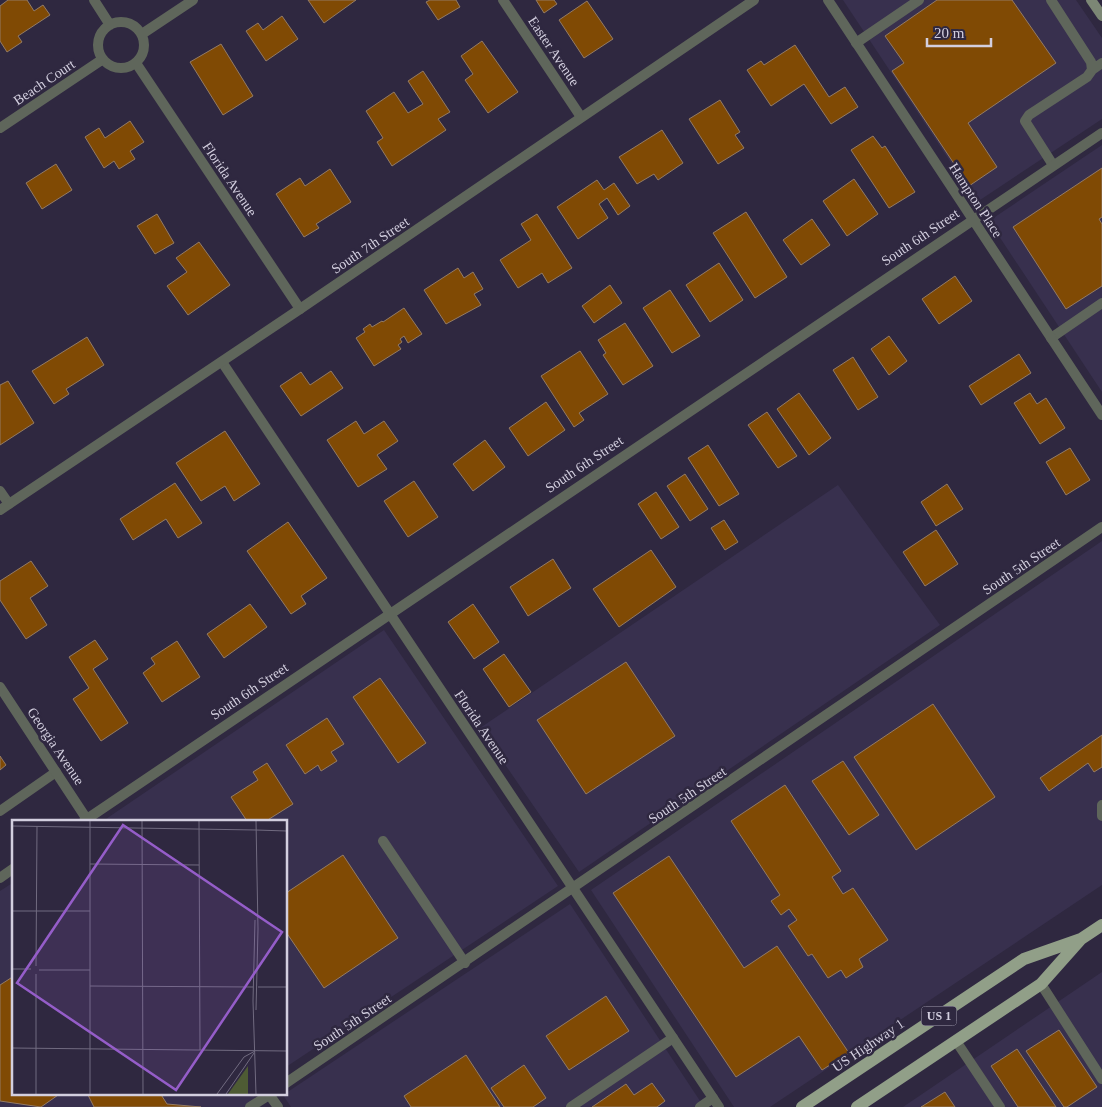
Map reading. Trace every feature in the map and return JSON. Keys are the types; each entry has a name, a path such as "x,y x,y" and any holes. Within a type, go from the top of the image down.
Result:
{"main road":[{"path":"1091,0 1102,16"},
{"name":"US Highway 1","path":"802,1107 1024,959 1082,938 1102,925"},
{"name":"US Highway 1","path":"857,1107 1040,984 1082,938"}],"street":[{"path":"94,0 110,25"},
{"path":"142,34 193,0"},
{"name":"Easter Avenue","path":"503,0 582,117"},
{"name":"South 7th Street","path":"4,507 222,362 754,0"},
{"path":"856,43 920,0"},
{"path":"1051,0 1091,62 1092,70"},
{"name":"Hampton Place","path":"833,2 856,43 1102,415"},
{"path":"123,22 131,24 142,34 143,54 136,63 121,68 108,64 103,59 100,52 100,37 110,25 123,22"},
{"name":"Beach Court","path":"0,128 103,59"},
{"name":"Florida Avenue","path":"136,63 300,309"},
{"path":"1053,165 1025,121 1029,115 1087,77 1092,70 1102,63"},
{"name":"South 6th Street","path":"86,820 389,613 1102,132"},
{"path":"1051,338 1102,303"},
{"name":"Florida Avenue","path":"222,362 716,1103"},
{"path":"0,491 4,507"},
{"name":"South 5th Street","path":"288,1082 465,963 1102,527"},
{"name":"Georgia Avenue","path":"0,687 86,820"},
{"path":"0,811 56,772"},
{"path":"1102,805 1102,816"},
{"path":"383,840 465,963"},
{"path":"0,878 12,869"},
{"path":"1040,984 1102,1078"},
{"path":"571,1107 673,1038"},
{"path":"956,1041 1000,1107"},
{"path":"250,1107 270,1094 278,1107"},
{"path":"700,1107 716,1103"}],"shaded area":[{"path":"843,0 1076,0 1102,38 1102,119 977,202"},
{"path":"1102,145 1102,392 989,221"},
{"path":"838,485 940,625 579,872 480,728"},
{"path":"1102,541 1102,885 770,1107 734,1107 591,890"},
{"path":"384,630 558,886 288,1066 288,820 104,820"},
{"path":"12,883 12,1094 253,1094 261,1107 0,1107 0,891"},
{"path":"570,904 704,1107 291,1107 283,1095 288,1094 288,1092"},
{"path":"1102,972 1102,1107 903,1107"}],"building":[{"path":"8,0 27,0 34,11 43,5 50,15 18,36 22,42 7,52 0,41 0,6"},
{"path":"308,0 356,0 324,23"},
{"path":"430,0 456,0 460,7 438,20 426,2"},
{"path":"536,0 554,0 557,4 544,13"},
{"path":"937,0 1012,0 1056,63 968,123 997,167 969,186 892,71 904,63 885,36"},
{"path":"587,1 613,39 584,58 559,20"},
{"path":"282,16 298,39 266,61 246,31 258,23 263,30"},
{"path":"482,41 518,92 488,113 465,80 473,74 461,56"},
{"path":"221,44 253,96 223,115 190,62"},
{"path":"795,45 829,97 845,87 858,107 831,124 804,84 771,106 747,70 761,61 764,65"},
{"path":"423,71 450,112 438,119 446,130 392,166 377,142 383,138 366,111 394,92 408,113 423,104 408,81"},
{"path":"720,100 740,132 735,135 744,148 718,164 689,119"},
{"path":"130,121 144,142 130,151 135,159 119,169 114,161 104,168 85,137 99,128 105,138"},
{"path":"662,130 683,163 658,180 654,174 637,184 619,157"},
{"path":"873,136 882,148 885,146 915,192 889,208 851,150"},
{"path":"56,164 72,190 42,209 26,183"},
{"path":"1102,168 1102,217 1099,219 1102,224 1102,286 1066,309 1013,227"},
{"path":"330,169 351,202 316,224 319,228 304,237 276,194 300,178 305,186"},
{"path":"854,179 878,214 847,236 823,201"},
{"path":"597,180 604,190 614,183 630,206 618,215 607,198 599,204 608,218 578,239 557,207"},
{"path":"746,212 787,277 755,298 713,233"},
{"path":"157,214 174,243 155,254 137,226"},
{"path":"537,214 572,268 548,283 542,273 518,288 500,260 531,240 521,224"},
{"path":"812,219 830,245 801,265 783,240"},
{"path":"199,242 230,285 188,315 167,286 187,272 176,258"},
{"path":"719,263 743,300 710,322 686,285"},
{"path":"458,268 464,278 473,272 483,289 474,294 481,305 446,324 424,290"},
{"path":"955,276 972,301 939,324 922,299"},
{"path":"610,285 622,303 594,323 582,306"},
{"path":"670,290 700,336 672,353 643,308"},
{"path":"404,308 422,334 408,343 404,336 400,339 402,342 398,345 401,349 374,366 356,338 365,332 363,329 370,324 372,327 383,322"},
{"path":"625,323 653,366 623,385 603,355 606,353 598,340"},
{"path":"889,336 907,361 889,375 871,349"},
{"path":"87,337 104,365 66,389 69,394 54,404 32,371"},
{"path":"580,351 608,394 579,413 584,420 574,427 541,376"},
{"path":"1019,354 1031,373 981,405 969,386"},
{"path":"853,357 878,397 858,410 833,370"},
{"path":"331,371 343,388 301,416 280,386 301,372 310,385"},
{"path":"8,381 34,423 0,445 0,385"},
{"path":"799,393 831,438 809,455 777,409"},
{"path":"1030,393 1037,404 1046,398 1065,428 1040,444 1014,403"},
{"path":"546,402 565,430 528,456 509,428"},
{"path":"767,412 797,456 778,468 748,425"},
{"path":"356,421 364,434 384,421 398,441 377,455 387,469 358,487 327,440"},
{"path":"225,431 260,484 234,501 225,486 201,501 176,463"},
{"path":"485,440 505,467 473,491 453,464"},
{"path":"708,445 739,494 719,506 688,458"},
{"path":"1070,448 1090,480 1066,495 1046,462"},
{"path":"685,474 708,509 690,521 667,486"},
{"path":"414,481 438,517 408,537 384,501"},
{"path":"175,483 202,523 178,538 166,519 133,540 120,519"},
{"path":"947,484 963,509 936,526 921,502"},
{"path":"656,492 679,527 661,539 638,504"},
{"path":"724,520 738,542 725,550 711,528"},
{"path":"288,522 327,578 301,596 306,604 291,614 247,551"},
{"path":"936,530 958,564 925,586 903,552"},
{"path":"651,550 676,587 619,627 593,589"},
{"path":"553,559 571,588 528,616 510,587"},
{"path":"31,561 48,586 30,598 47,625 26,639 0,600 0,581"},
{"path":"250,604 267,627 224,658 207,634"},
{"path":"473,604 499,642 474,659 448,622"},
{"path":"95,640 108,659 93,669 128,723 101,741 73,699 89,688 69,657"},
{"path":"177,641 200,677 162,702 143,673 155,664 151,658"},
{"path":"504,654 531,692 509,707 483,669"},
{"path":"626,662 675,736 586,794 537,720"},
{"path":"380,678 426,743 398,763 353,697"},
{"path":"933,704 995,797 916,850 854,757"},
{"path":"327,718 344,744 331,752 337,761 321,771 318,765 305,774 286,745"},
{"path":"1102,735 1102,767 1094,772 1088,763 1049,791 1040,778"},
{"path":"0,756 6,765 0,770"},
{"path":"843,761 879,815 849,835 812,781"},
{"path":"267,763 293,804 268,820 246,820 231,797 258,780 253,772"},
{"path":"785,785 841,871 832,877 843,894 853,888 888,940 859,959 863,967 846,978 841,970 828,978 812,954 808,956 788,926 797,920 789,909 781,915 771,901 780,895 731,821"},
{"path":"343,855 398,938 324,988 288,935 288,892"},
{"path":"669,856 744,968 777,946 849,1053 822,1070 799,1036 736,1077 613,893"},
{"path":"12,977 12,1094 60,1094 41,1107 0,1101 0,985"},
{"path":"606,996 629,1031 569,1070 546,1036"},
{"path":"1059,1030 1097,1087 1067,1107 1064,1107 1026,1051"},
{"path":"1017,1049 1056,1107 1018,1107 991,1066"},
{"path":"466,1055 500,1107 411,1107 404,1096"},
{"path":"524,1065 546,1098 533,1107 504,1107 491,1088"},
{"path":"652,1083 665,1101 657,1107 592,1107 626,1084 634,1095"},
{"path":"945,1092 955,1107 921,1107"},
{"path":"88,1094 161,1094 167,1104 201,1107 94,1107"}]}
